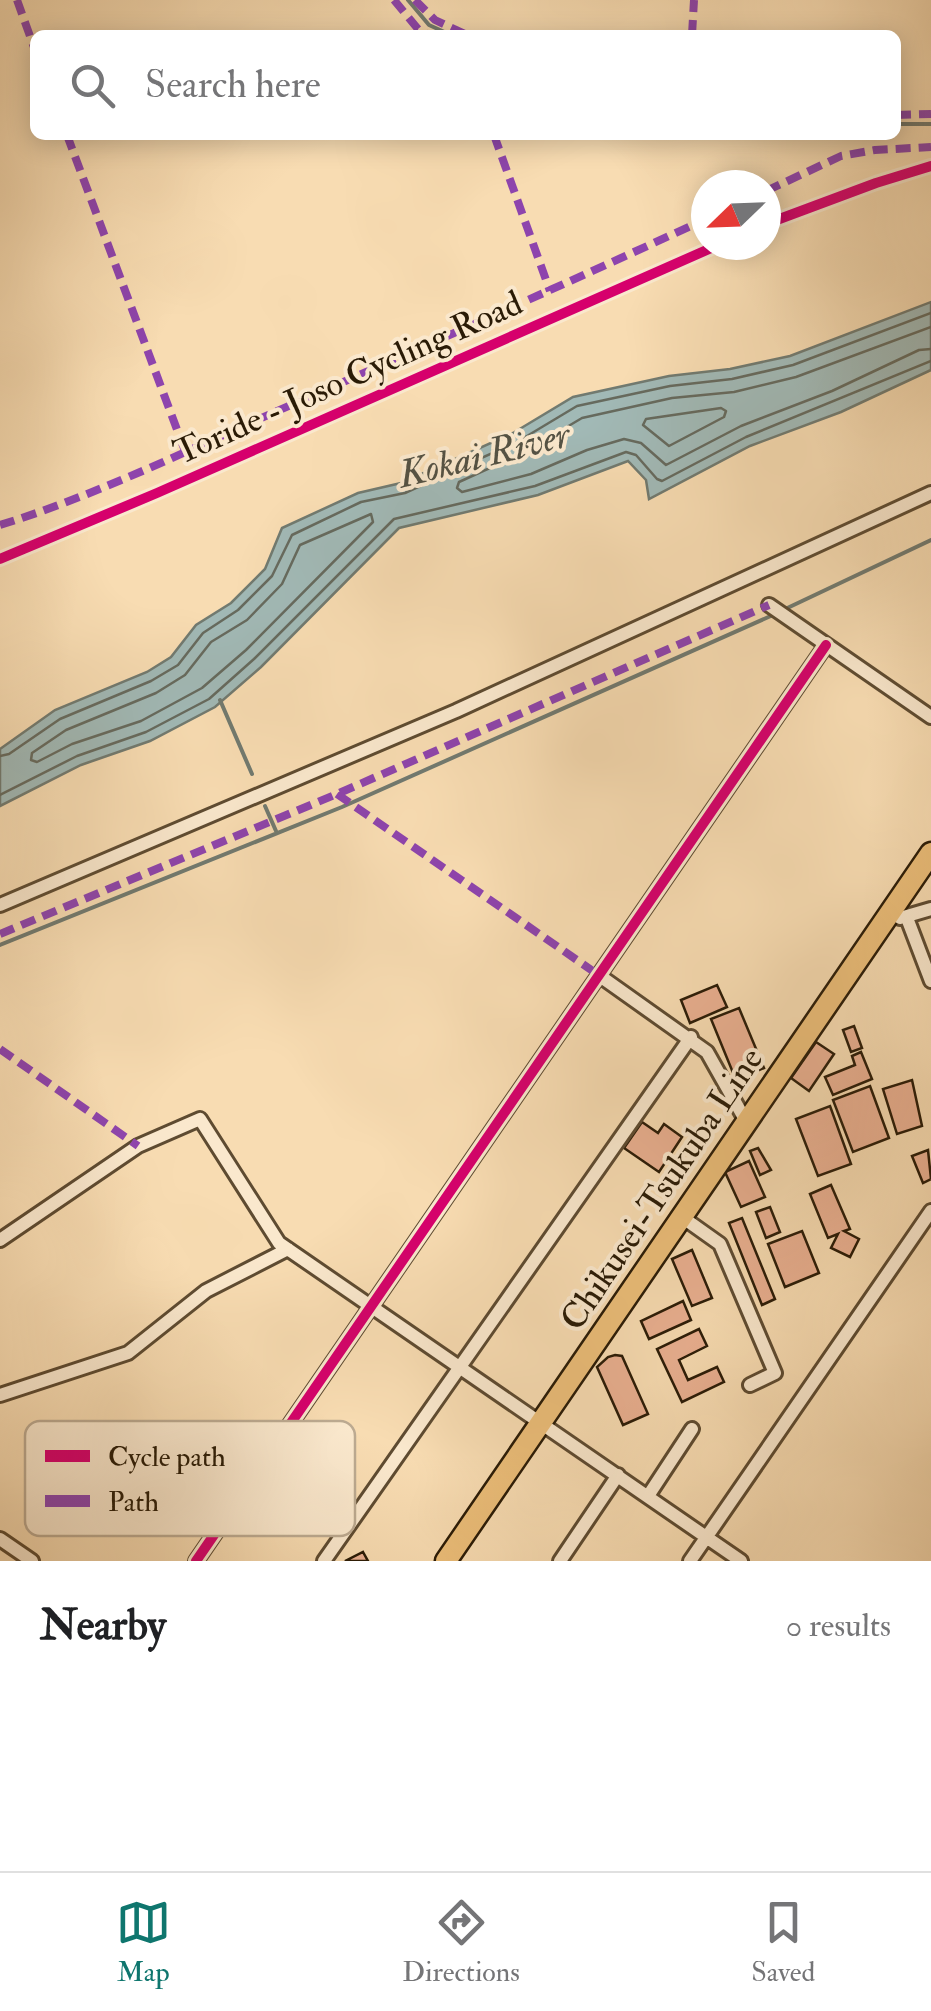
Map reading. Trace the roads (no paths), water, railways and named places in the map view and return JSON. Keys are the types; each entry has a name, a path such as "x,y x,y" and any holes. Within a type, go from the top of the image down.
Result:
{"main road":[{"name":"Chikusei-Tsukuba Line","path":"446,1561 746,1122 897,918 931,853"}],"street":[{"path":"0,904 456,711 931,493"},
{"path":"776,610 931,717"},
{"path":"291,1421 826,645"},
{"path":"931,908 897,918 931,981"},
{"path":"600,976 691,1037 718,1067 746,1122"},
{"path":"355,1516 691,1037"},
{"path":"0,1240 138,1146 200,1119 279,1243 742,1561"},
{"path":"690,1561 931,1210"},
{"path":"682,1217 720,1244 775,1374 750,1385"},
{"path":"0,1395 128,1353 206,1292 288,1250"},
{"path":"648,1496 692,1429"},
{"path":"560,1561 618,1475"},
{"path":"196,1561 213,1536"},
{"path":"324,1561 341,1536"},
{"path":"0,1539 32,1561"}],"water":[{"name":"Kokai River","path":"931,302 931,370 841,412 750,446 649,499 646,480 628,461 538,495 399,528 261,667 215,707 150,741 81,765 0,806 0,749 55,710 147,672 171,657 196,625 231,603 265,569 282,528 358,493 401,483 513,433 573,397 790,356"}],"waterway":[{"path":"408,0 429,25 440,30"},
{"path":"901,124 931,124"},
{"path":"781,611 931,540"},
{"path":"0,945 342,807 773,615"},
{"path":"220,700 252,774"},
{"path":"265,806 276,831"}]}
